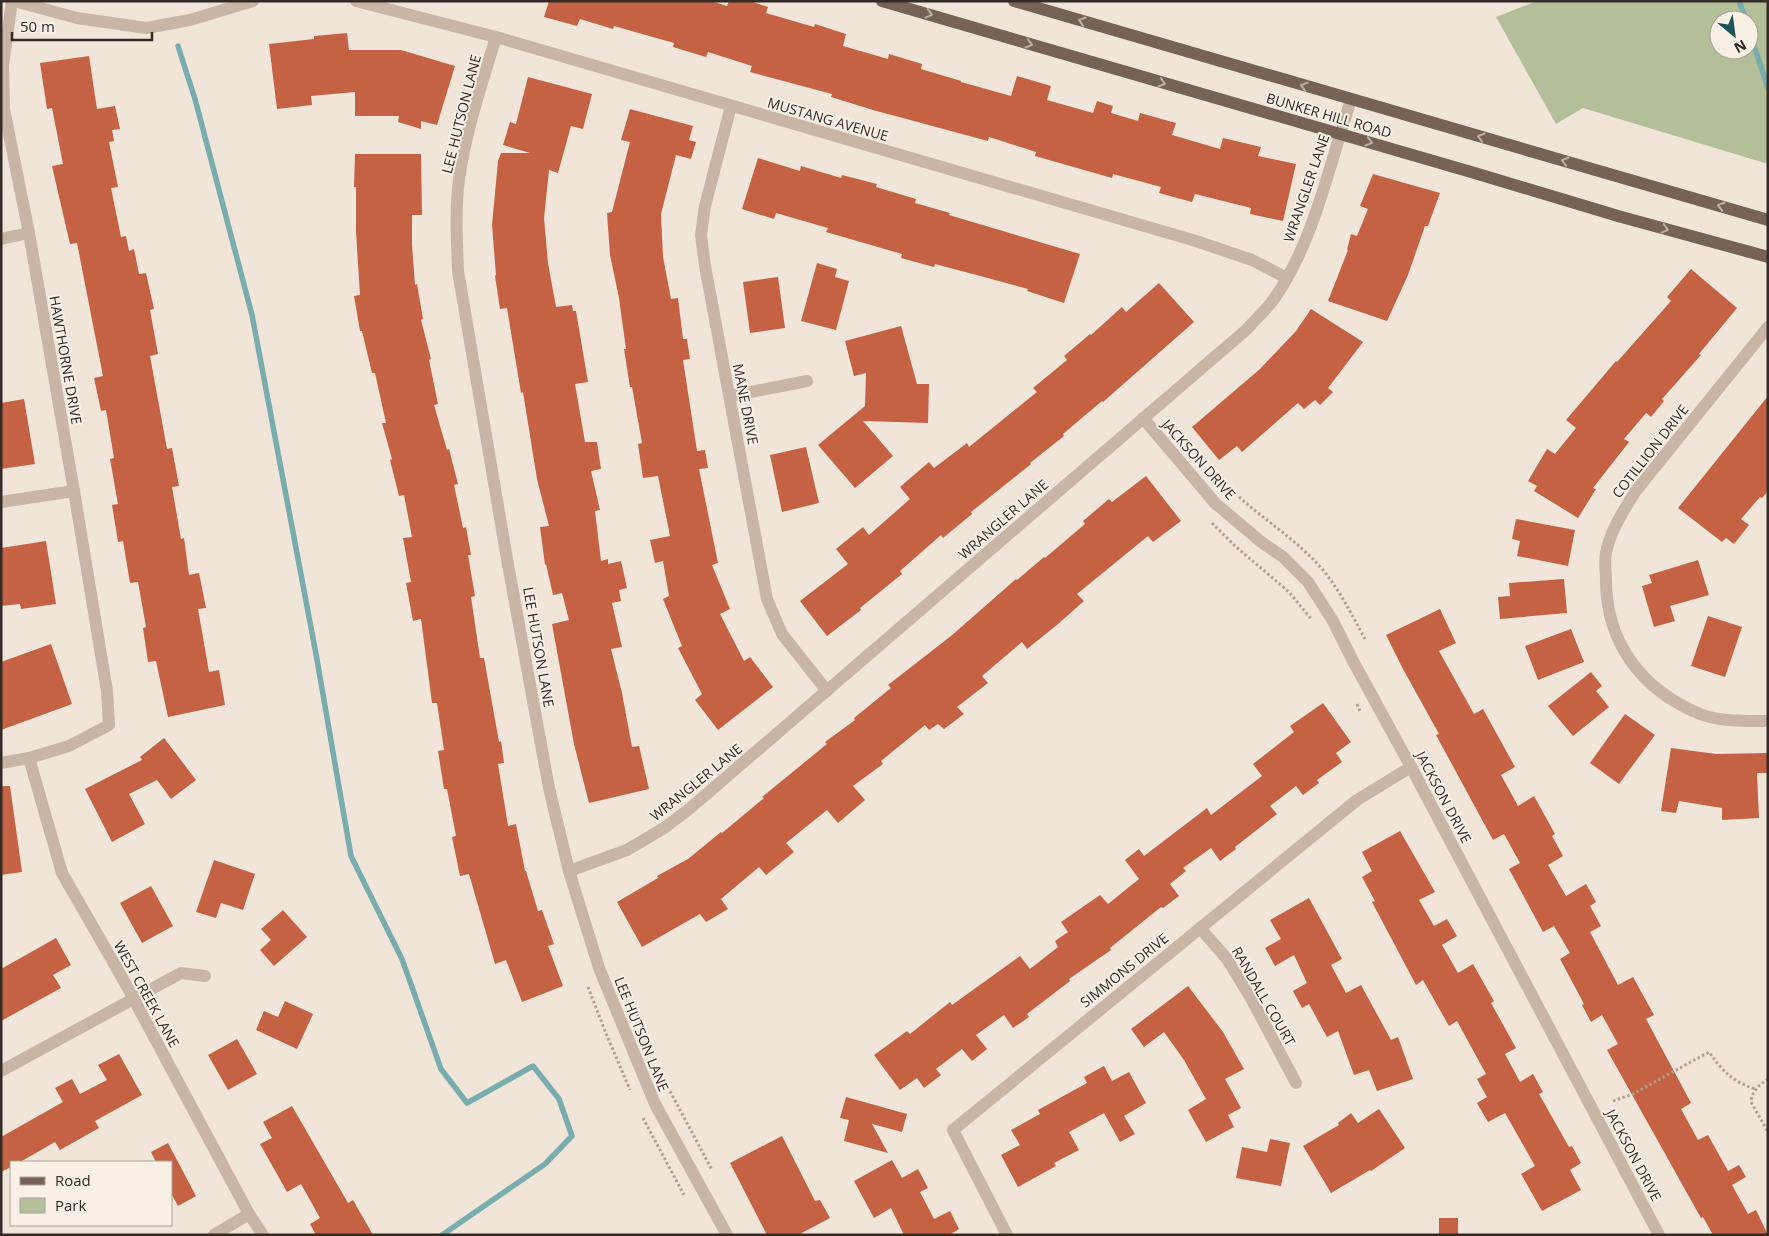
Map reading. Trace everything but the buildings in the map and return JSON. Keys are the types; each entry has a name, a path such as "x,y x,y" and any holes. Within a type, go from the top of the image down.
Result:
{"main road":[{"name":"BUNKER HILL ROAD","path":"882,1 1618,216 1768,257"},
{"name":"BUNKER HILL ROAD","path":"1014,1 1768,220"}],"street":[{"path":"13,1 77,18 146,28 190,20 253,1"},
{"name":"HAWTHORNE DRIVE","path":"13,1 3,65 4,109 29,234 74,491 107,691 109,725 69,746 29,758"},
{"name":"MUSTANG AVENUE","path":"356,1 496,37 1196,241 1252,260 1287,278"},
{"name":"LEE HUTSON LANE","path":"496,37 482,83 459,179 456,223 458,272 507,559 549,788 569,871 599,968 651,1096 727,1235"},
{"name":"WRANGLER LANE","path":"569,871 627,850 664,828 688,810 1246,330 1273,300 1287,278 1310,230 1351,100"},
{"name":"MANE DRIVE","path":"731,106 705,206 701,234 705,266 767,599 782,634 828,691"},
{"path":"1,239 29,234"},
{"name":"COTILLION DRIVE","path":"1768,327 1635,492 1618,520 1606,553 1606,587 1609,618 1624,652 1644,679 1667,696 1701,714 1728,720 1768,721"},
{"path":"730,396 807,381"},
{"name":"JACKSON DRIVE","path":"1143,418 1215,503 1260,541 1283,557 1308,582 1333,621 1659,1235"},
{"path":"1,502 74,491"},
{"path":"1,763 29,758"},
{"name":"WEST CREEK LANE","path":"29,758 62,873 134,998 249,1214 263,1235"},
{"name":"SIMMONS DRIVE","path":"1007,1235 952,1130 1357,800 1411,767"},
{"name":"RANDALL COURT","path":"1200,928 1227,959 1252,1000 1296,1083"},
{"path":"1,1071 182,973 205,976"},
{"path":"214,1235 249,1214"}],"path":[{"path":"1212,524 1290,592 1316,628"},
{"path":"1356,703 1360,711"},
{"path":"637,1014 650,1047"},
{"path":"1613,1101 1633,1094 1709,1052 1721,1069 1736,1082 1756,1089"},
{"path":"660,1072 712,1170"},
{"path":"1768,1079 1756,1089 1751,1097 1751,1102 1768,1132"}],"green space":[{"path":"1537,1 1768,1 1768,164 1583,108 1556,124 1496,17"}],"waterway":[{"path":"1739,1 1742,10"},
{"path":"178,46 195,99 252,315 316,654 351,856 402,959 441,1069 467,1103 533,1066 559,1099 572,1136 545,1164 442,1235"},
{"path":"1759,60 1768,88"}]}
